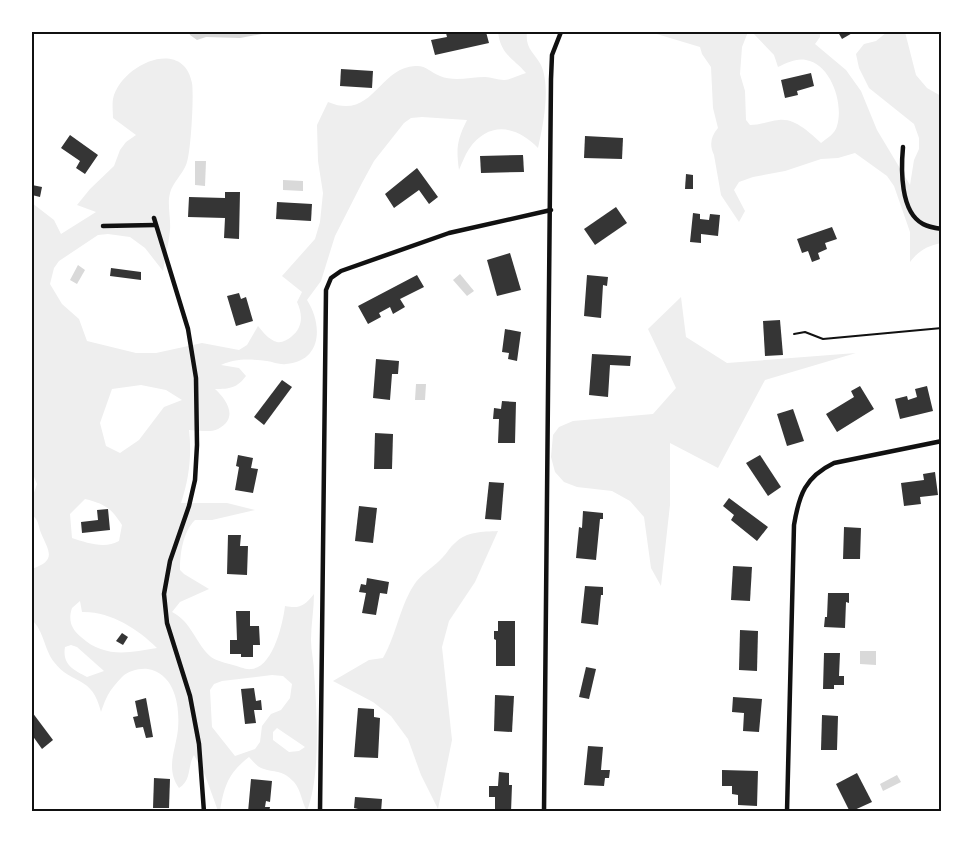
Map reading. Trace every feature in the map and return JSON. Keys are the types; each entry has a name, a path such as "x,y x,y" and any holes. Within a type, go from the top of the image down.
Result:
{"street":[{"path":"544,812 552,55 561,32"},
{"path":"903,147 902,171 910,211 921,223 942,229"},
{"path":"320,812 326,290 332,278 341,271 449,233 551,210"},
{"path":"154,218 188,329 196,378 195,480 189,506 170,561 164,594 167,622 190,696 199,744 204,812"},
{"path":"103,226 155,225"},
{"path":"793,812 788,808 794,525 798,501 805,486 823,468 942,441"}],"lane":[{"path":"794,334 804,332 823,339 942,328"}],"shaded area":[{"path":"189,32 263,32 240,38 206,37 197,40"},
{"path":"498,32 527,32 529,46 541,65 546,95 538,148 512,131 494,130 477,140 468,151 459,170 458,144 467,120 422,117 411,118 404,123 374,161 335,236 321,281 307,300 316,320 316,340 313,349 298,361 286,364 243,360 221,365 239,368 246,376 233,387 215,389 227,404 228,420 215,430 189,430 189,467 181,503 227,503 255,510 212,520 195,520 183,543 180,570 209,589 180,602 172,612 184,621 211,657 251,669 259,667 265,661 276,644 285,606 301,606 314,594 311,640 317,743 314,779 307,811 298,789 290,778 262,768 249,757 232,775 225,788 220,811 218,811 205,775 194,755 186,781 179,788 175,781 172,759 178,729 177,701 170,684 164,677 148,669 127,673 111,690 101,712 97,700 87,686 68,675 54,662 39,629 32,620 32,569 45,562 49,555 38,523 32,515 33,497 37,484 32,472 32,203 54,220 61,234 96,212 77,205 114,166 120,150 136,135 113,118 113,99 118,87 127,76 152,61 165,58 177,61 186,69 192,83 192,124 188,159 170,193 170,230 163,271 145,248 130,237 98,235 59,261 54,268 50,284 62,304 79,319 87,341 136,353 156,353 202,343 239,350 247,345 258,326 271,339 283,342 298,330 300,325 301,316 297,302 302,292 282,276 315,239 320,222 323,193 318,161 317,125 328,102 343,106 355,105 366,99 392,75 402,69 415,66 451,79 485,77 504,80 526,73 508,55 499,40","holes":["141,385 166,390 182,400 164,407 139,440 120,453 106,446 100,423 112,389","85,499 107,508 122,525 119,541 108,545 72,538 70,514","80,601 82,612 92,612 123,622 157,648 126,652 98,648 75,631 70,620 71,612","71,645 77,647 104,671 87,677 77,672 65,658 65,647","272,675 283,676 292,684 290,698 281,710 271,714 262,726 260,742 255,749 235,756 212,727 210,690 214,684","277,728 305,747 299,751 289,752 273,740 273,732"]},
{"path":"650,32 748,32 742,47 740,74 745,91 746,120 750,125 779,120 791,121 821,143 831,136 839,117 837,97 829,77 815,63 806,60 795,60 778,67 774,55 752,32 820,32 820,37 815,44 846,70 861,91 877,130 910,185 914,160 919,149 919,138 914,124 869,88 859,68 856,54 864,44 876,41 887,32 905,32 916,75 927,88 941,96 941,243 924,249 910,262 910,232 894,186 887,176 855,153 838,158 821,159 785,171 739,182 734,190 745,211 739,222 721,195 711,144 712,137 718,128 713,108 711,67 700,47"},
{"path":"195,161 206,161 205,186 195,185"},
{"path":"283,180 303,181 303,191 283,190"},
{"path":"78,265 85,270 77,284 70,280"},
{"path":"460,274 474,291 467,296 453,280"},
{"path":"681,297 686,337 727,363 856,353 765,380 718,468 670,443 670,505 661,586 651,568 644,517 630,501 612,491 577,487 564,482 555,472 551,457 553,435 559,427 573,421 653,414 676,388 648,329"},
{"path":"416,384 426,384 425,400 415,400"},
{"path":"498,531 475,582 449,621 442,647 452,740 438,809 421,775 408,739 391,716 373,702 333,681 369,660 383,658 402,609 416,582 453,545 470,534"},
{"path":"860,651 876,651 876,665 860,664"},
{"path":"897,775 901,782 883,791 880,784"}],"building":[{"path":"486,32 489,43 435,55 431,40 447,37 446,33"},
{"path":"838,32 854,32 842,39"},
{"path":"341,69 373,71 372,88 340,86"},
{"path":"811,73 814,86 797,91 798,95 785,98 781,80"},
{"path":"70,135 98,155 85,174 76,168 80,161 61,148"},
{"path":"585,136 623,138 622,159 584,158"},
{"path":"523,155 524,172 481,173 480,156"},
{"path":"417,168 438,197 429,204 419,190 394,208 385,194"},
{"path":"686,174 693,175 693,189 685,189"},
{"path":"32,185 42,187 40,197 32,195"},
{"path":"225,192 240,192 239,239 224,238 225,218 188,217 189,197 225,198"},
{"path":"277,202 312,204 311,221 276,219"},
{"path":"616,207 627,223 595,245 584,229"},
{"path":"693,213 700,214 700,219 709,220 710,214 720,215 718,236 701,234 701,243 690,242"},
{"path":"832,227 837,239 825,243 827,249 818,253 820,259 812,262 808,251 802,253 797,239"},
{"path":"510,253 521,290 497,296 487,260"},
{"path":"111,268 141,272 141,280 110,276"},
{"path":"417,275 424,287 400,299 405,307 393,314 390,307 379,313 381,317 368,324 358,306"},
{"path":"587,275 608,277 607,286 603,285 601,318 584,316"},
{"path":"239,293 241,299 246,297 253,321 236,326 227,296"},
{"path":"780,320 783,355 765,356 763,321"},
{"path":"505,329 521,332 517,361 508,359 509,353 502,352"},
{"path":"592,354 631,356 630,366 610,365 608,397 589,395"},
{"path":"376,359 399,361 398,374 392,374 390,400 373,398"},
{"path":"282,380 292,387 264,425 254,417"},
{"path":"860,386 874,409 837,432 826,414 854,397 851,391"},
{"path":"927,386 933,411 900,419 895,399 907,396 908,400 917,397 915,389"},
{"path":"502,401 516,402 515,443 498,443 499,419 493,419 494,408 501,409"},
{"path":"793,409 804,441 787,446 777,414"},
{"path":"375,433 393,434 392,469 374,469"},
{"path":"238,455 253,458 251,468 258,469 253,493 235,490 239,467 236,466"},
{"path":"760,455 781,487 768,496 746,463"},
{"path":"935,472 938,495 920,497 921,504 904,506 901,483 924,480 923,474"},
{"path":"489,482 504,483 501,520 485,519"},
{"path":"729,498 768,527 757,541 731,520 734,515 723,506"},
{"path":"359,506 377,508 373,543 355,541"},
{"path":"108,509 110,530 82,533 81,522 98,520 97,510"},
{"path":"583,511 603,513 603,519 600,519 596,560 576,558"},
{"path":"844,527 861,528 860,559 843,559"},
{"path":"228,535 241,535 240,546 248,546 247,575 227,574"},
{"path":"733,566 752,567 750,601 731,600"},
{"path":"367,578 389,582 387,594 380,593 376,615 362,613 366,593 359,592 361,584 366,585"},
{"path":"585,586 603,587 598,625 581,623"},
{"path":"828,593 849,593 849,603 846,602 845,628 824,627 825,617 827,617"},
{"path":"236,611 250,611 250,626 259,626 260,645 253,645 253,657 230,654 230,640 237,640"},
{"path":"498,621 515,621 515,666 496,666 494,631 498,631"},
{"path":"740,630 758,631 757,671 739,670"},
{"path":"122,633 128,637 123,645 116,641"},
{"path":"824,653 840,653 839,676 844,676 844,685 834,685 834,689 823,689"},
{"path":"586,667 596,669 589,699 579,697"},
{"path":"254,688 256,701 261,700 262,710 254,710 256,723 245,724 241,689"},
{"path":"495,695 514,696 512,732 494,731"},
{"path":"733,697 762,699 759,732 743,731 744,713 732,712"},
{"path":"146,698 153,737 146,738 143,727 136,728 133,717 138,716 135,701"},
{"path":"358,708 374,709 374,717 380,718 378,758 354,757"},
{"path":"32,712 53,740 42,749 32,735"},
{"path":"822,715 838,716 837,750 821,750"},
{"path":"588,746 603,747 601,770 610,770 609,778 605,778 604,786 584,785"},
{"path":"722,770 758,771 757,806 738,805 738,795 732,794 732,786 722,786"},
{"path":"499,772 509,773 509,785 512,785 511,812 495,812 495,797 489,797 489,786 498,786"},
{"path":"857,773 872,802 850,812 836,784"},
{"path":"154,778 170,779 169,808 153,808"},
{"path":"251,779 272,781 270,802 266,801 265,807 270,807 269,812 248,812"},
{"path":"355,797 382,799 381,812 358,812 358,809 354,808"}]}
